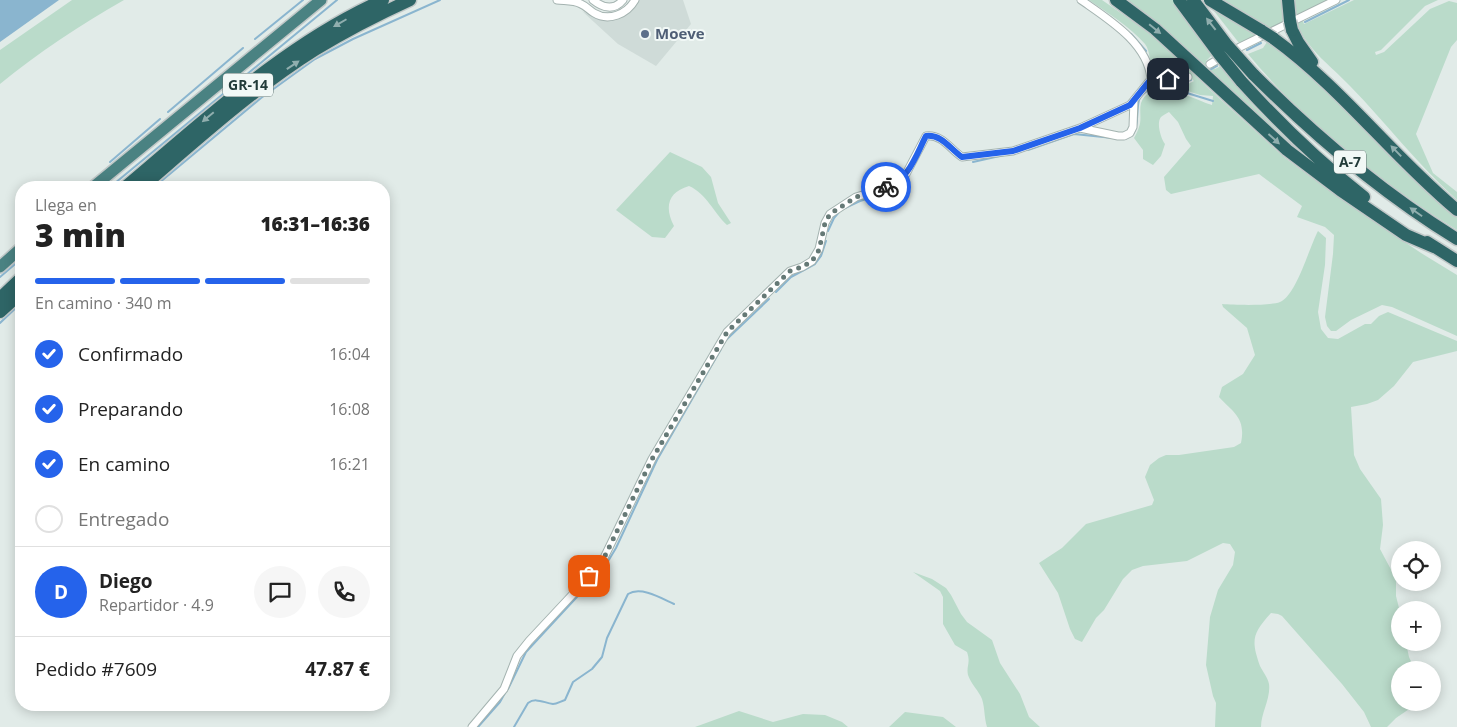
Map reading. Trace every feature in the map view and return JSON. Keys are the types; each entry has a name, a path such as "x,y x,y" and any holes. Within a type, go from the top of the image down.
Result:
{"highway":[{"path":"101,181 321,0"},
{"name":"GR-14","path":"132,181 273,66 314,38 383,0"},
{"name":"GR-14","path":"149,181 283,72 342,34 410,0"},
{"path":"1116,0 1155,29 1186,56 1286,150 1406,235 1434,247"},
{"name":"A-7","path":"1179,0 1240,81 1287,130 1344,181 1398,223 1457,261"},
{"name":"A-7","path":"1193,0 1228,45 1284,106 1361,172 1414,211 1457,239"},
{"path":"1210,0 1268,35 1308,65 1457,210"},
{"path":"1288,0 1291,26 1306,55 1333,82 1342,96"},
{"path":"0,266 15,253"},
{"path":"0,298 15,284"},
{"path":"0,312 15,298"}],"street":[{"path":"557,0 580,3 593,12 606,17 628,10 635,0"},
{"path":"596,1 608,8 614,7 623,0"},
{"path":"472,727 504,689 517,656 601,564 652,459 727,332 790,271 812,261 819,250 825,223 830,214 856,197 892,186 906,174 926,136 931,135 945,142 962,157 1013,151 1080,128 1130,105 1151,79 1150,68 1137,46 1108,19 1081,0"},
{"path":"1210,64 1240,47 1336,0"},
{"path":"1151,79 1188,77"},
{"path":"1080,128 1118,136 1130,133 1133,127 1134,100"}],"shaded area":[{"name":"Moeve","path":"637,0 683,0 691,24 656,66 618,44 582,11 600,20 622,17"}],"green space":[{"path":"72,0 124,0 60,39 0,84 0,50"},
{"path":"1089,0 1102,0 1141,27 1170,50 1210,90 1285,158 1338,197 1457,275 1457,336 1392,307 1382,305 1351,320 1336,331 1331,331 1327,326 1325,317 1334,235 1325,227 1297,217 1302,206 1259,174 1171,194 1166,190 1164,177 1191,146 1178,122 1169,112 1161,117 1159,123 1162,139 1165,144 1161,156 1153,165 1143,159 1143,150 1134,138 1140,124 1141,103 1146,95 1154,91 1163,90 1185,95 1212,105 1213,96 1200,95 1175,87 1194,81 1185,72 1165,75 1155,69 1145,44 1133,32"},
{"path":"1125,0 1173,0 1213,54 1206,61 1215,69 1223,65 1253,105 1322,171 1278,139"},
{"path":"1224,0 1283,0 1285,22 1270,28"},
{"path":"1293,0 1328,0 1294,19"},
{"path":"1354,0 1438,0 1425,6 1381,50 1375,52 1376,55 1384,52 1430,9 1449,1 1457,3 1457,40 1451,47 1416,134 1433,173 1457,192 1457,200 1429,173 1364,100 1314,51 1296,24 1303,21 1304,24"},
{"path":"1207,2 1263,35 1239,43"},
{"path":"1267,42 1300,65 1340,102 1428,193 1457,217 1457,230 1373,172 1345,150 1293,103 1248,54 1263,48"},
{"path":"670,152 702,167 711,177 718,203 731,223 727,225 705,198 689,186 672,196 669,213 674,226 665,238 652,237 616,210"},
{"path":"1318,231 1326,238 1325,265 1318,312 1321,329 1328,338 1338,339 1365,324 1371,324 1379,316 1388,312 1457,341 1457,351 1413,362 1394,386 1378,400 1351,407 1354,455 1360,469 1381,499 1383,525 1380,549 1391,570 1391,591 1396,591 1397,601 1391,601 1391,651 1408,651 1411,661 1391,661 1391,711 1406,711 1387,727 1371,727 1364,712 1342,684 1282,616 1271,613 1260,626 1255,638 1257,657 1269,684 1269,695 1261,727 1215,727 1216,703 1206,665 1210,617 1218,590 1233,565 1235,552 1230,544 1223,543 1187,561 1143,566 1132,570 1123,579 1082,642 1075,639 1058,593 1039,563 1062,548 1086,524 1152,505 1154,500 1145,477 1150,465 1159,458 1166,455 1179,455 1234,447 1241,443 1242,428 1238,417 1219,397 1222,387 1243,374 1255,355 1247,328 1222,304 1243,305 1280,302 1286,298 1297,281"},
{"path":"913,572 932,579 946,588 967,622 992,640 1000,663 1020,694 1029,717 1040,727 987,727 982,699 968,675 969,659 967,652 955,645 943,624 943,597 940,591"},
{"path":"739,711 773,722 803,714 825,715 842,722 848,727 695,727"},
{"path":"905,712 943,717 956,727 889,727"}],"water":[{"path":"0,0 59,0 0,42"}],"waterway":[{"path":"255,39 303,0"},
{"path":"117,181 337,0"},
{"path":"161,181 261,98 315,59 353,39 440,0"},
{"path":"1305,22 1349,0"},
{"path":"1131,34 1146,51"},
{"path":"1247,50 1261,43"},
{"path":"168,112 243,48"},
{"path":"1208,71 1217,66"},
{"path":"1143,94 1150,89 1191,80"},
{"path":"1169,83 1174,89 1213,101"},
{"path":"1133,134 1140,97"},
{"path":"110,162 160,119"},
{"path":"1028,150 1074,134 1113,138"},
{"path":"973,162 1004,155"},
{"path":"845,208 889,192"},
{"path":"828,231 839,212"},
{"path":"776,292 791,277 815,264 821,256 826,241"},
{"path":"0,277 15,264"},
{"path":"726,340 769,299"},
{"path":"0,323 15,309"},
{"path":"607,563 616,548 657,460 721,349"},
{"path":"508,689 526,652 600,572"},
{"path":"514,727 528,703 537,700 556,704 565,700 573,682 592,669 602,657 607,638 628,594 639,591 645,592 674,604"},
{"path":"478,727 500,702 505,693"}],"way so far":[{"path":"589,576 601,564 652,459 727,332 790,271 812,261 819,250 825,223 830,214 856,197 886,187"}],"place":[{"name":"Moeve","path":"645,34"}],"route":[{"path":"886,187 892,186 906,174 926,136 931,135 945,142 962,157 1013,151 1080,128 1130,105 1151,79 1168,79"}]}
